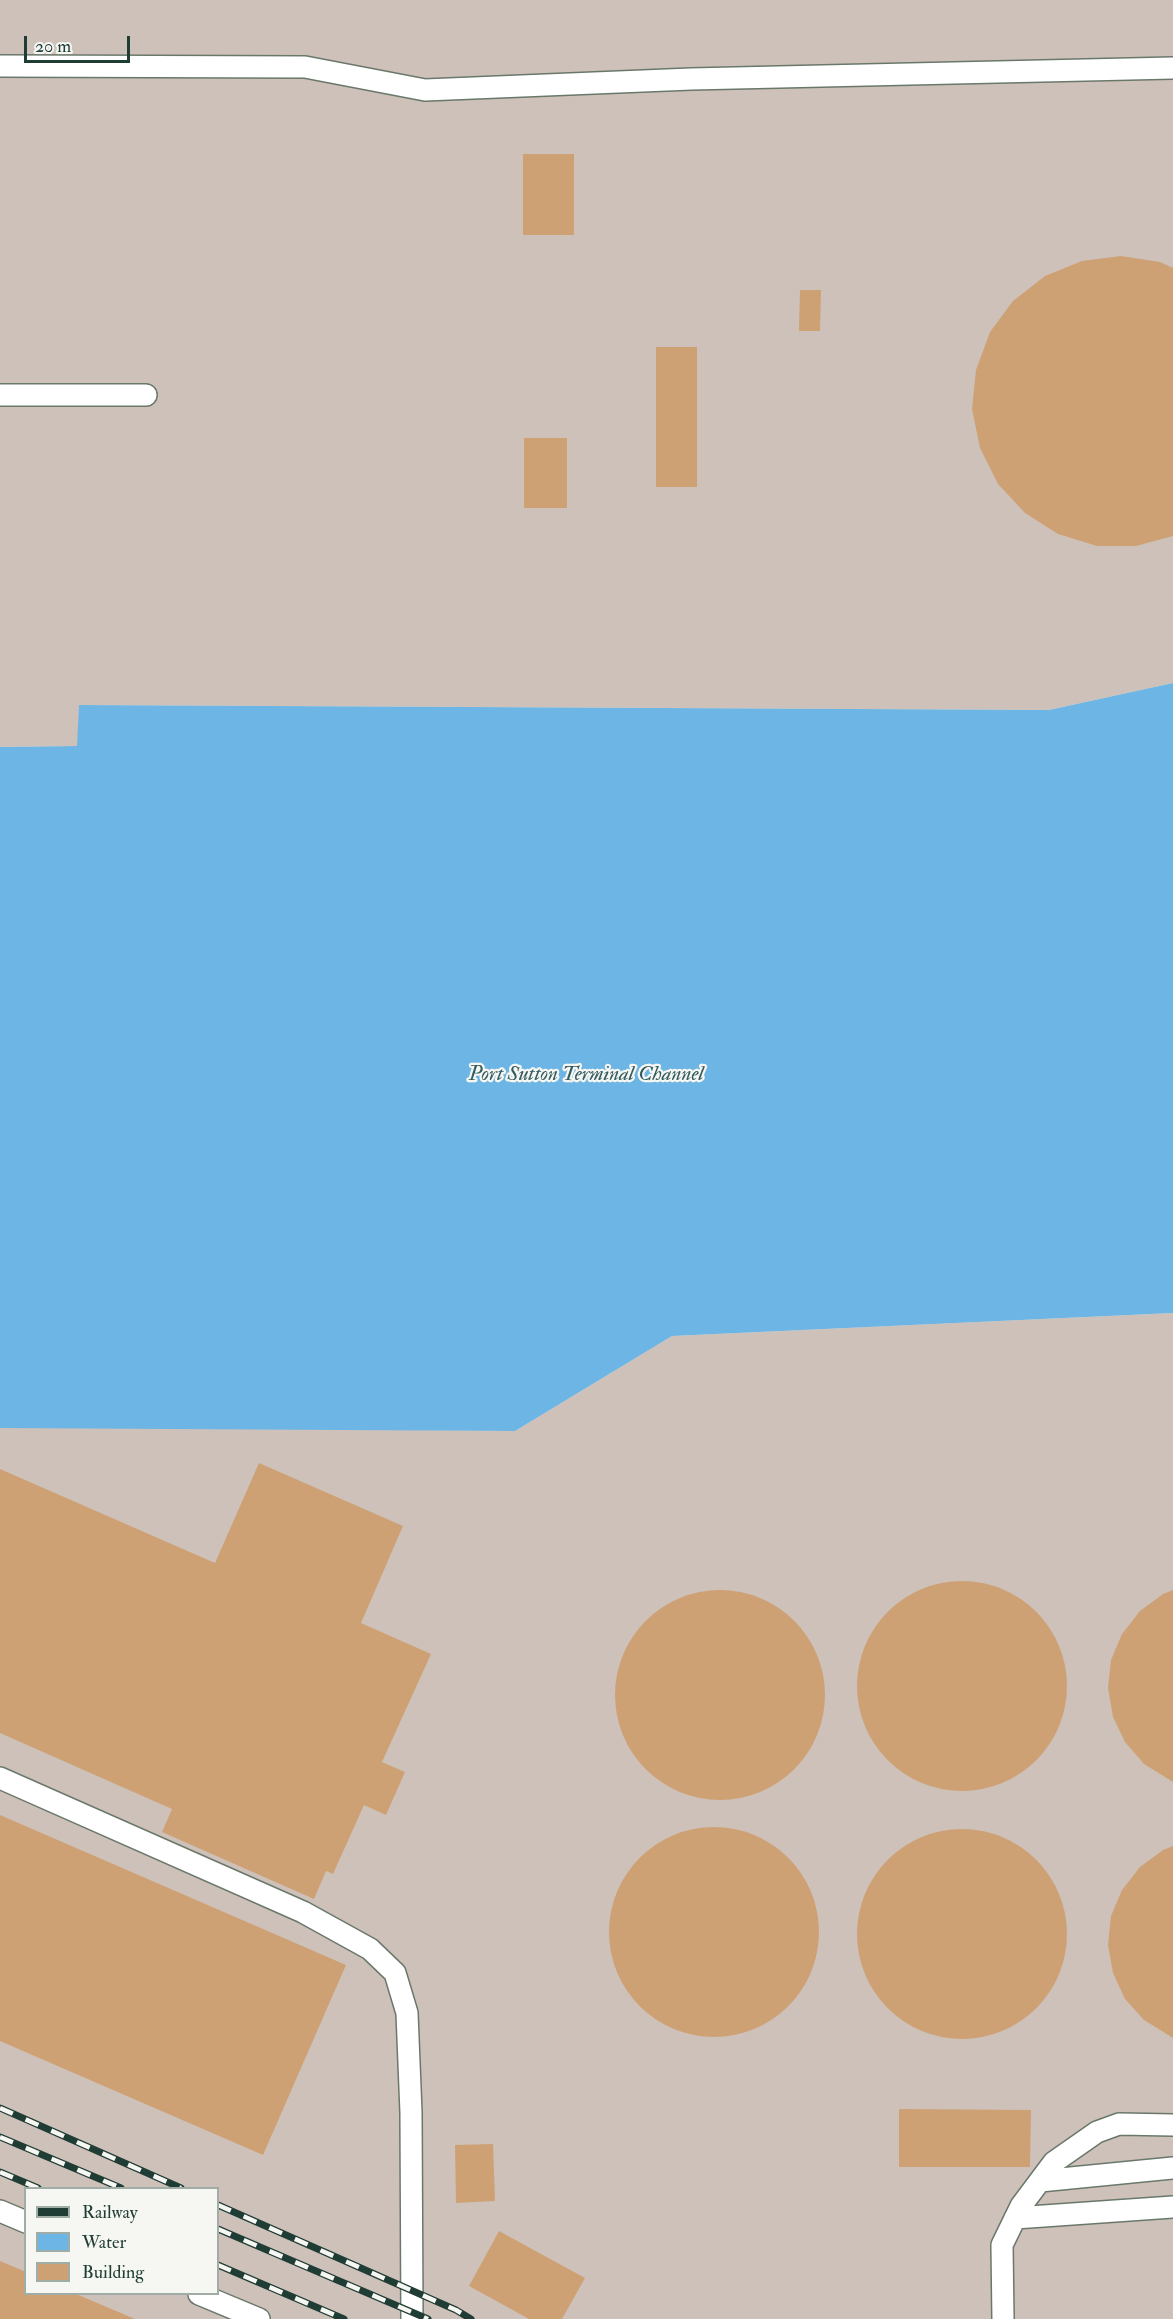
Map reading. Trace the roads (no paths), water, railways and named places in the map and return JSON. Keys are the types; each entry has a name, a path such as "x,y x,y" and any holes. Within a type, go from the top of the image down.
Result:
{"lane":[{"path":"0,66 305,67 425,90 691,79 1173,68"},
{"path":"0,395 146,395"},
{"path":"0,1778 303,1912 370,1949 395,1973 407,2013 411,2113 412,2319"},
{"path":"1003,2319 1002,2245 1021,2206 1054,2162 1097,2132 1119,2124 1173,2125"},
{"path":"1040,2181 1173,2168"},
{"path":"1015,2218 1173,2207"},
{"path":"0,2211 24,2221"},
{"path":"201,2295 259,2319"}],"water":[{"name":"Port Sutton Terminal Channel","path":"1173,683 1173,1313 672,1336 515,1431 0,1428 0,747 77,746 79,705 1049,710"}],"railway":[{"path":"0,2108 179,2187"},
{"path":"0,2137 119,2187"},
{"path":"0,2172 36,2187"},
{"path":"219,2205 456,2310 471,2319"},
{"path":"219,2229 428,2319"},
{"path":"219,2265 344,2319"}]}
